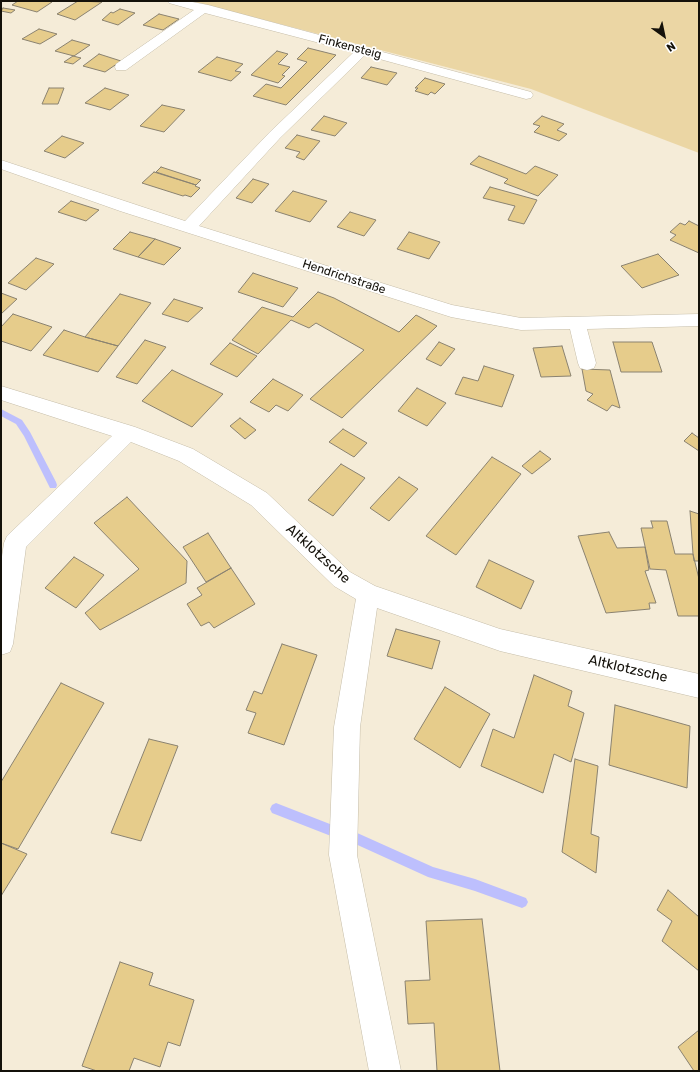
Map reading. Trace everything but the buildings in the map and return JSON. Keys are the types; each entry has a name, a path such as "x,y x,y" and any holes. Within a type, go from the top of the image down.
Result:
{"street":[{"name":"Finkensteig","path":"173,1 363,50 526,95"},
{"path":"121,67 204,8"},
{"path":"189,227 275,136 363,50"},
{"name":"Hendrichstraße","path":"1,164 126,208 451,311 521,324 699,320"},
{"path":"577,323 587,363"},
{"name":"Altklotzsche","path":"1,393 128,433 186,455 259,499 342,579 368,594 500,640 699,686"},
{"path":"1,644 15,543 128,433"},
{"path":"368,594 347,727 342,855 385,1071"}],"shaded area":[{"path":"191,1 699,1 699,153 531,89"}],"waterway":[{"path":"1,412 19,422 27,434 53,485"},
{"path":"276,809 331,830"},
{"path":"355,838 432,873 475,885 522,902"}]}
